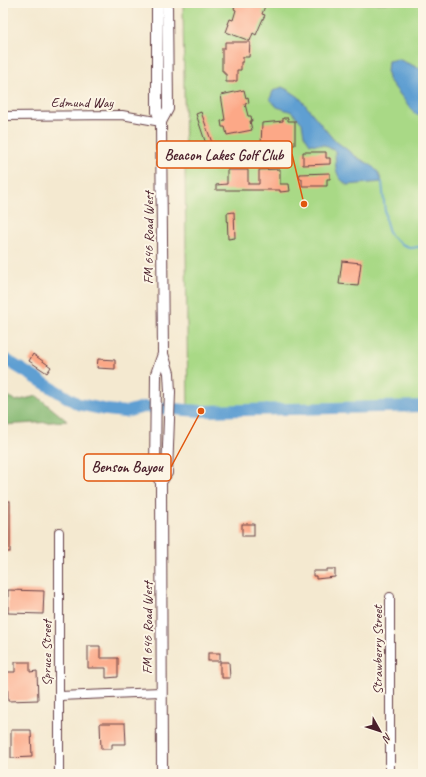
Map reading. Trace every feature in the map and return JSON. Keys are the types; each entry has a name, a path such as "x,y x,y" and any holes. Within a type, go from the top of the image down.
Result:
{"main road":[{"name":"FM 646 Road West","path":"157,3 157,112 161,122 163,354 169,373 170,392 167,473 161,482 162,774"},
{"name":"FM 646 Road West","path":"161,122 168,110 167,3"},
{"path":"157,23 162,36 162,50 167,65"},
{"name":"FM 646 Road West","path":"161,482 155,474 155,394 156,374 163,354"}],"street":[{"name":"Edmund Way","path":"3,116 122,115 161,122"},
{"name":"Spruce Street","path":"58,532 60,774"},
{"name":"Strawberry Street","path":"390,597 390,774"},
{"path":"59,696 161,692"}],"green space":[{"path":"183,3 423,3 423,405 188,410"},
{"path":"3,393 16,401 37,396 67,421 3,425"}],"water":[{"path":"398,59 423,70 423,115 415,114 388,79 388,61"},
{"path":"282,87 299,97 333,139 358,158 371,165 378,172 382,182 347,185 340,178 336,170 335,151 324,145 310,144 304,135 302,123 292,112 277,107 270,99 273,91"}],"building":[{"path":"239,3 253,3 265,6 262,14 265,15 256,35 253,33 250,41 226,32 230,19 233,20 236,4 238,5"},
{"path":"225,42 250,42 249,57 243,57 243,62 241,62 241,70 237,70 237,81 234,82 226,82 226,74 222,71 222,48 225,48"},
{"path":"244,90 246,98 248,97 249,103 245,104 248,116 251,116 252,121 250,121 252,130 227,135 225,127 222,127 221,121 225,120 221,95"},
{"path":"201,112 216,154 210,156 196,114"},
{"path":"283,118 288,118 288,121 295,121 295,145 288,145 288,149 267,149 267,145 261,145 262,123 283,121"},
{"path":"303,152 326,152 326,158 330,158 330,164 303,165"},
{"path":"280,169 280,184 289,184 290,191 216,190 216,185 227,184 227,170 248,170 248,184 259,184 259,170"},
{"path":"330,173 330,179 327,179 327,186 302,186 302,179 300,179 299,174"},
{"path":"234,212 235,238 228,239 227,213"},
{"path":"342,261 361,263 358,286 339,284"},
{"path":"33,354 51,367 47,373 29,361"},
{"path":"98,359 115,360 115,369 97,368"},
{"path":"3,501 10,501 10,552 3,552"},
{"path":"242,524 254,524 254,536 242,536"},
{"path":"327,569 335,569 335,577 316,579 316,576 313,576 313,571 327,571"},
{"path":"8,590 44,591 43,614 8,613"},
{"path":"88,646 100,646 100,658 118,658 118,677 106,678 106,668 88,668"},
{"path":"208,653 220,653 220,661 208,661"},
{"path":"15,662 30,662 30,672 37,671 38,700 8,701 7,672 15,672"},
{"path":"220,662 229,662 230,678 222,678 222,674 220,674"},
{"path":"100,723 125,723 126,744 112,744 112,749 101,749"},
{"path":"11,730 31,730 32,757 11,758"}],"waterway":[{"path":"382,182 386,222 390,235 401,244 412,248 423,246"},
{"path":"3,358 78,404 107,410 125,412 144,407 201,411 423,406"}],"place":[{"name":"Beacon Lakes Golf Club","path":"304,204"},
{"name":"Benson Bayou","path":"201,411"}]}
